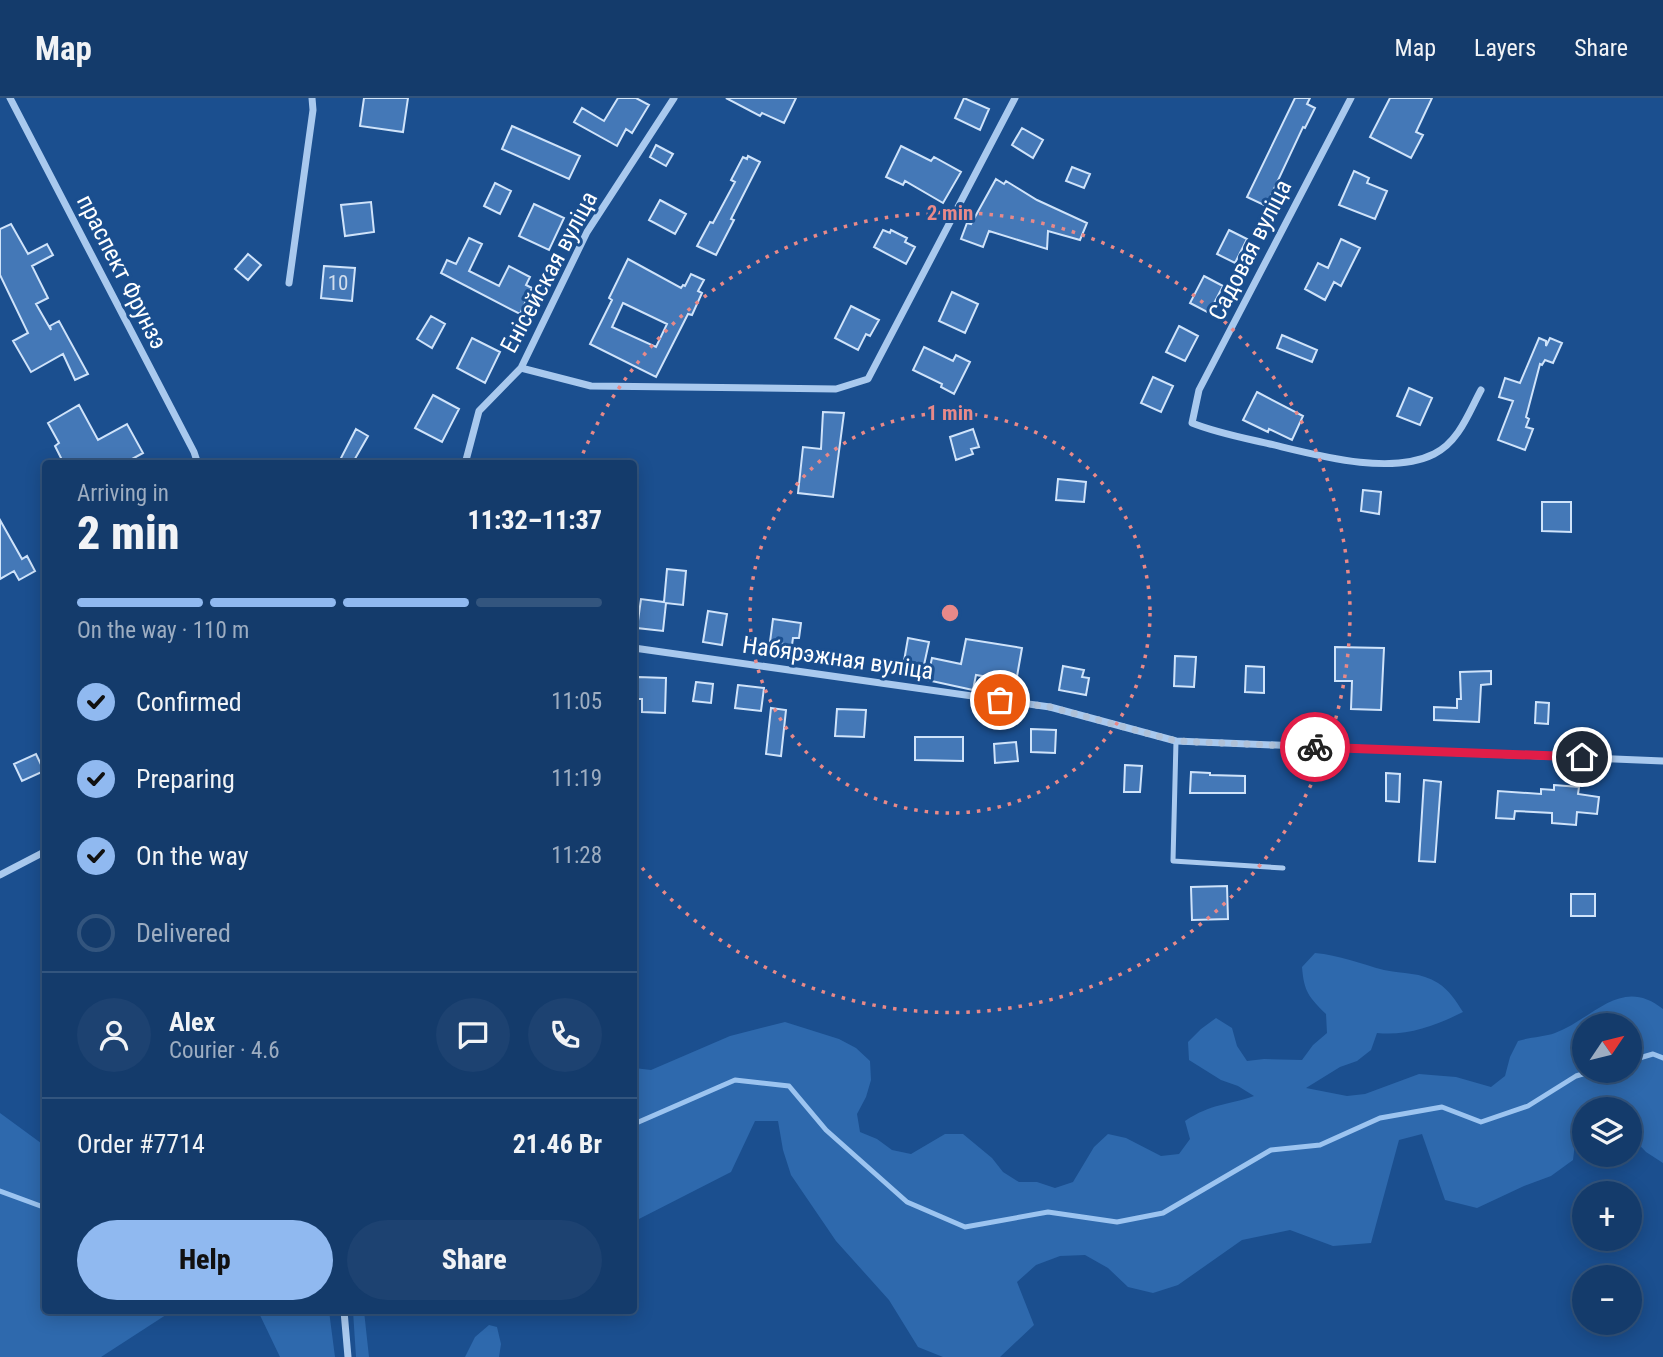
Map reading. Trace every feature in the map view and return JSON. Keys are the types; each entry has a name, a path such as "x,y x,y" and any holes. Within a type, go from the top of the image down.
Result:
{"street":[{"name":"праспект Фрунзэ","path":"10,98 197,460"},
{"path":"289,283 313,98"},
{"name":"Енісейская вуліца","path":"466,460 479,411 521,368 587,232 674,98"},
{"path":"521,368 591,386 836,389 868,379 1015,98"},
{"name":"Садовая вуліца","path":"1351,98 1199,390 1192,423 1212,431 1335,460 1400,464 1434,454 1454,440 1481,390"},
{"name":"Набярэжная вуліца","path":"637,649 1050,707 1176,741 1663,761"},
{"path":"0,875 42,853"},
{"path":"344,1314 348,1357"}],"lane":[{"path":"1176,741 1173,861 1283,868"}],"shaded area":[{"path":"1315,953 1425,977 1446,989 1463,1012 1421,1029 1377,1033 1371,1050 1357,1061 1340,1067 1306,1088 1347,1096 1365,1094 1419,1074 1456,1077 1491,1087 1505,1076 1518,1041 1555,1033 1572,1025 1572,1083 1642,1083 1642,1013 1592,1013 1620,998 1634,996 1648,1000 1663,1009 1663,1163 1642,1148 1642,1097 1572,1097 1572,1161 1551,1176 1477,1208 1445,1200 1422,1134 1399,1140 1371,1243 1333,1246 1290,1230 1242,1240 1178,1285 1153,1293 1128,1287 1108,1268 1085,1255 1060,1256 1036,1265 1017,1282 1034,1325 1000,1357 943,1357 918,1347 889,1300 836,1241 791,1175 778,1121 755,1121 731,1172 637,1220 637,1068 651,1070 730,1036 785,1022 839,1039 856,1048 870,1061 871,1080 857,1114 860,1132 877,1139 892,1150 911,1154 945,1134 963,1134 992,1158 1003,1172 1019,1182 1037,1182 1055,1188 1073,1182 1094,1147 1108,1134 1126,1138 1161,1156 1179,1154 1190,1139 1185,1121 1211,1108 1254,1096 1189,1060 1188,1042 1216,1018 1232,1028 1237,1046 1247,1061 1302,1060 1313,1045 1327,1033 1326,1014 1308,993 1302,967"},
{"path":"0,1113 42,1144 42,1314 167,1314 101,1357 0,1357"},
{"path":"259,1314 329,1314 335,1357 280,1357"},
{"path":"353,1314 364,1314 369,1357 356,1357"},
{"path":"489,1325 497,1327 501,1344 499,1357 465,1357 475,1337"}],"building":[{"path":"364,98 408,98 403,132 360,126"},
{"path":"618,98 636,98 649,105 632,133 626,129 617,146 574,122 582,108 604,121"},
{"path":"726,98 796,98 784,123 762,113 760,116"},
{"path":"964,98 989,109 980,130 955,118"},
{"path":"1295,98 1310,98 1307,104 1315,108 1305,128 1303,127 1266,206 1247,197"},
{"path":"1390,98 1432,98 1416,132 1423,135 1411,158 1370,137"},
{"path":"512,126 580,156 569,179 502,149"},
{"path":"1022,128 1043,140 1033,158 1012,145"},
{"path":"656,145 673,154 666,166 650,157"},
{"path":"901,146 931,161 934,157 961,172 943,203 905,181 903,185 886,177"},
{"path":"748,156 760,162 716,255 697,246 735,182 731,180 743,157 747,159"},
{"path":"1072,167 1090,174 1084,188 1066,181"},
{"path":"1354,171 1369,178 1367,183 1387,191 1375,219 1339,205"},
{"path":"996,179 1004,184 1006,181 1037,200 1087,223 1080,240 1048,231 1047,249 989,231 983,247 961,239 967,223 971,224"},
{"path":"495,183 511,191 500,214 484,206"},
{"path":"660,200 686,214 675,234 649,220"},
{"path":"371,202 374,232 345,236 341,205"},
{"path":"534,204 564,218 549,250 519,236"},
{"path":"11,224 28,254 47,244 53,255 32,266 48,298 36,304 51,330 50,326 59,321 88,374 75,380 63,354 31,372 13,341 28,333 0,275 0,229"},
{"path":"883,230 890,233 891,230 907,238 905,242 915,247 906,264 874,247"},
{"path":"1229,230 1247,239 1235,263 1217,254"},
{"path":"469,238 482,244 469,271 499,286 509,266 530,277 526,285 532,288 520,314 441,273 447,260 456,264"},
{"path":"1341,239 1360,248 1341,286 1334,282 1325,300 1305,289 1318,263 1328,268"},
{"path":"248,254 261,265 248,280 235,269"},
{"path":"628,259 681,288 691,274 704,280 698,291 702,293 692,315 688,314 656,377 590,344 612,300 609,298","holes":["623,303 667,324 656,347 612,327"]},
{"path":"324,266 355,268 352,301 321,298"},
{"path":"1204,276 1223,286 1209,313 1190,303"},
{"path":"952,292 978,304 965,333 939,321"},
{"path":"851,306 879,320 870,336 866,334 858,350 835,338"},
{"path":"431,316 445,324 432,348 417,339"},
{"path":"1179,326 1198,336 1185,361 1166,352"},
{"path":"1282,335 1317,350 1312,362 1277,348"},
{"path":"472,338 500,352 485,383 457,368"},
{"path":"1539,338 1546,341 1546,346 1550,338 1562,343 1553,363 1545,360 1540,364 1526,417 1529,419 1526,427 1533,429 1525,450 1498,440 1513,401 1499,397 1505,378 1520,383"},
{"path":"924,347 953,361 956,355 970,362 954,394 941,387 942,384 913,370"},
{"path":"1153,377 1173,386 1161,412 1141,403"},
{"path":"1409,388 1432,398 1420,425 1397,416"},
{"path":"1257,392 1303,416 1292,440 1243,420"},
{"path":"433,395 459,409 442,442 415,428"},
{"path":"79,405 98,440 127,424 143,453 130,460 62,460 55,446 59,443 48,423"},
{"path":"823,412 844,413 833,497 798,493 803,447 821,449"},
{"path":"356,429 368,436 354,460 341,458"},
{"path":"973,429 979,447 971,449 973,454 956,460 950,437"},
{"path":"1058,479 1086,482 1084,502 1056,500"},
{"path":"1363,490 1381,492 1379,514 1361,511"},
{"path":"1542,502 1571,502 1571,532 1542,531"},
{"path":"0,520 22,559 27,556 35,571 19,580 14,571 0,579"},
{"path":"667,569 686,571 683,605 666,603 663,631 637,628 641,599 664,602"},
{"path":"708,611 727,614 722,645 703,642"},
{"path":"773,619 801,623 799,638 793,638 792,645 770,642"},
{"path":"908,638 929,642 924,665 904,661"},
{"path":"966,639 1022,648 1016,682 976,675 973,690 927,680 932,658 961,664"},
{"path":"1335,647 1384,648 1381,710 1351,709 1352,681 1335,681"},
{"path":"1175,656 1196,657 1194,687 1174,686"},
{"path":"1063,666 1084,670 1082,677 1089,678 1086,695 1059,690"},
{"path":"1246,666 1264,667 1264,693 1245,692"},
{"path":"1491,671 1491,684 1481,685 1479,722 1434,720 1434,707 1457,708 1457,699 1461,699 1460,672"},
{"path":"638,677 666,678 665,713 642,712 642,699 637,699"},
{"path":"696,682 713,684 711,703 693,701"},
{"path":"738,685 764,688 761,711 735,708"},
{"path":"1536,702 1549,703 1548,724 1535,723"},
{"path":"771,708 786,710 781,756 766,754"},
{"path":"837,709 866,710 864,737 835,736"},
{"path":"1031,729 1056,730 1055,753 1031,752"},
{"path":"915,737 963,737 963,761 915,760"},
{"path":"1016,742 1018,761 995,763 994,744"},
{"path":"36,754 42,772 22,781 14,764"},
{"path":"1125,765 1142,766 1140,792 1124,792"},
{"path":"1191,772 1245,776 1245,793 1190,793"},
{"path":"1386,773 1400,774 1399,802 1386,801"},
{"path":"1424,780 1441,782 1435,862 1419,861"},
{"path":"1554,785 1579,787 1578,794 1599,797 1597,814 1577,812 1576,825 1552,823 1552,813 1515,811 1514,819 1496,818 1498,791 1541,794 1541,789 1554,790"},
{"path":"1227,886 1228,919 1192,920 1191,887"},
{"path":"1571,894 1595,894 1595,916 1571,916"}],"waterway":[{"path":"1642,1057 1653,1054 1663,1058"},
{"path":"637,1123 735,1080 789,1086 826,1130 907,1202 965,1227 1048,1212 1117,1222 1163,1213 1271,1150 1320,1145 1380,1118 1442,1107 1481,1122 1528,1106 1572,1078"},
{"path":"0,1191 42,1207"}],"way so far":[{"path":"1000,700 1050,707 1176,741 1315,747"}],"route":[{"path":"1315,747 1582,757"}]}
